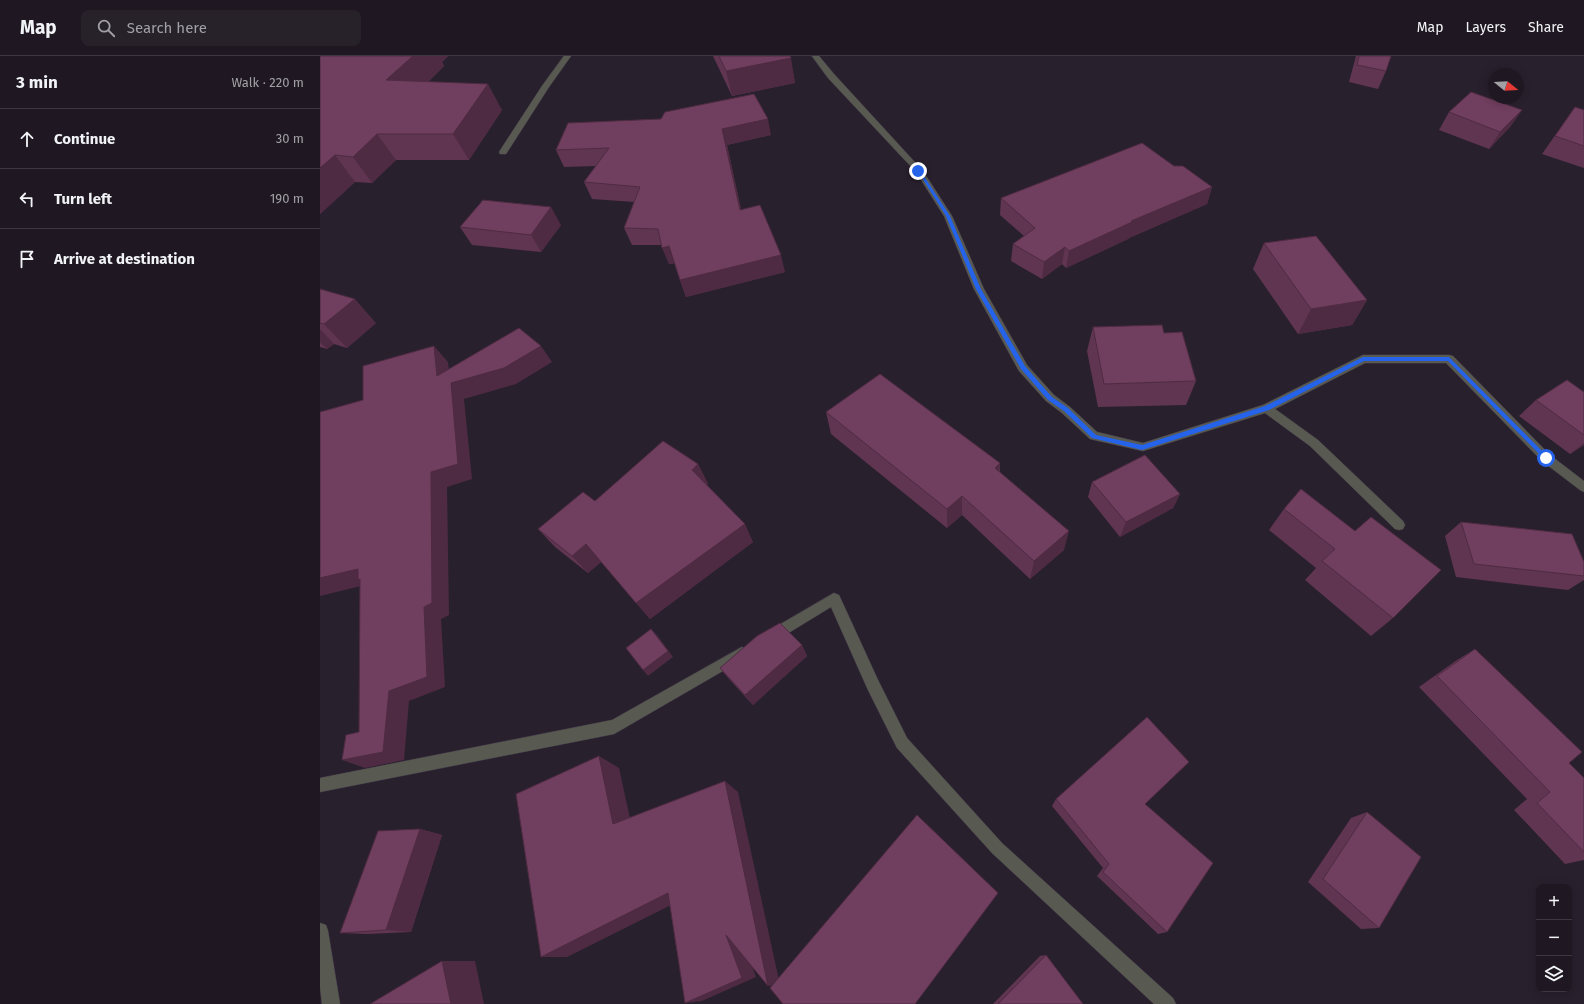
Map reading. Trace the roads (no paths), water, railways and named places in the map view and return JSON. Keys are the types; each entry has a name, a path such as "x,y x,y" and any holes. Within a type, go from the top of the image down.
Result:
{"street":[{"path":"503,152 546,86 568,56"},
{"path":"815,56 831,76 923,177 948,216 979,289 1022,368 1050,398 1066,410 1094,436 1142,447 1267,408 1363,359 1449,359 1546,458 1584,487"},
{"path":"1267,408 1314,443 1399,525"},
{"path":"320,785 614,726 755,646 834,599 873,685 902,743 997,848 1167,1004"},
{"path":"320,931 331,1004"}]}
